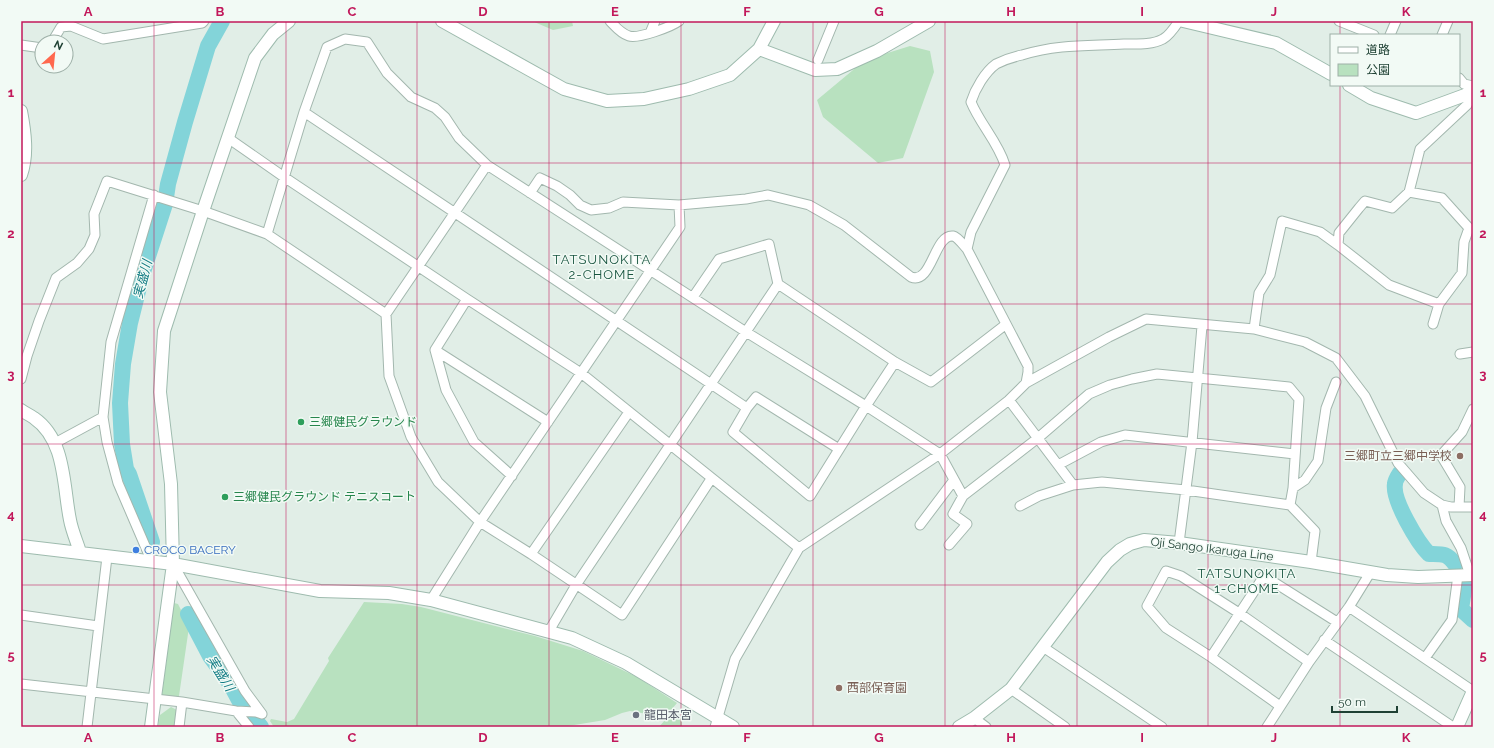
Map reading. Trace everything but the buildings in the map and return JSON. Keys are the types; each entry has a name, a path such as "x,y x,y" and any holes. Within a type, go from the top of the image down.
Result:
{"street":[{"path":"57,34 61,27 71,26 103,39 202,23 204,21"},
{"path":"151,727 173,564 171,484 160,392 164,331 255,58 273,34 289,21"},
{"path":"442,21 564,89 607,101 644,99 689,89 730,75 760,49 774,21"},
{"path":"610,21 620,32 631,37 650,33 679,21"},
{"path":"650,33 655,21"},
{"path":"818,60 834,21"},
{"path":"760,49 815,70 837,69 877,51 929,21"},
{"path":"967,249 971,232 1004,165 1001,154 980,121 971,102 978,87 995,65 1008,59 1037,50 1062,46 1120,45 1157,42 1165,39 1179,21"},
{"path":"1183,21 1276,43 1330,73"},
{"path":"1339,21 1372,34"},
{"path":"1390,34 1396,21"},
{"path":"1442,34 1448,21"},
{"path":"267,234 304,112 327,47 344,39 367,42 387,73 411,97 434,108 445,117 459,138 487,165 746,332 866,406 940,454 963,496"},
{"path":"21,45 34,47"},
{"path":"1460,79 1464,84 1473,86"},
{"path":"1353,86 1366,89 1371,98 1416,113 1465,95 1473,89"},
{"path":"1338,245 1339,233 1358,208 1366,201 1392,208 1409,192 1420,149 1467,105 1473,93"},
{"path":"21,112 25,148 24,167 21,175"},
{"path":"304,112 748,408"},
{"path":"228,138 467,300 581,373 711,479 799,548"},
{"path":"487,165 386,314 388,376 411,437 438,482 480,522 622,615 711,479"},
{"path":"530,193 540,178 570,194 580,205 591,210 609,208 622,202 679,205 746,199 768,195 809,205 844,225 914,279 919,277 929,267 941,242 951,236 955,237 967,249 1005,325 1028,366 1026,383"},
{"path":"21,380 34,335 56,278 77,263 89,249 95,235 94,214 107,182 154,195 267,234 386,314"},
{"path":"1409,192 1442,198 1469,228 1464,242 1462,273 1439,304 1433,324"},
{"path":"152,562 118,483 107,442 103,417 111,342 154,195"},
{"path":"431,600 480,522 680,227 679,205"},
{"path":"1254,329 1259,293 1270,275 1282,221 1320,232 1389,285 1439,304"},
{"path":"693,298 719,259 769,244 778,284 895,362 931,382 1005,325"},
{"path":"549,631 576,585 778,284"},
{"path":"467,300 435,350 446,390 474,442 512,476"},
{"path":"718,724 734,659 799,548 940,454 1009,400 1026,383 1108,337 1146,319 1202,326 1254,329 1305,342 1336,358 1365,396 1398,463 1424,493 1442,505 1451,507 1473,507"},
{"path":"1179,543 1192,442 1202,326"},
{"path":"435,350 548,422"},
{"path":"1460,354 1473,352"},
{"path":"839,449 756,397 733,432 810,496 895,362"},
{"path":"949,545 967,524 953,514 963,496 1038,438 1089,394 1110,385 1157,374 1289,387 1299,399 1293,488 1290,505"},
{"path":"1293,488 1305,480 1318,461 1326,408 1336,382"},
{"path":"1009,400 1073,485"},
{"path":"1459,507 1460,487 1442,457 1443,453 1462,432 1473,409"},
{"path":"21,410 35,418 48,431 55,443 62,469 70,521 80,552"},
{"path":"531,554 629,412"},
{"path":"55,443 103,417"},
{"path":"1058,465 1101,442 1125,435 1295,454"},
{"path":"920,525 954,480"},
{"path":"1020,506 1039,496 1073,485 1102,482 1186,490 1290,505 1315,531 1311,562"},
{"path":"1425,658 1452,620 1467,575 1460,548 1446,521 1442,505"},
{"name":"Oji Sango Ikaruga Line","path":"959,727 974,718 1011,689 1107,562 1120,550 1130,544 1144,540 1179,543 1311,562 1370,573 1418,577 1467,575"},
{"path":"21,546 173,564 320,591 389,593 431,600 572,638 626,663 718,724 733,727"},
{"path":"87,727 107,557"},
{"path":"21,684 182,702 262,714 245,692 173,564"},
{"path":"1280,706 1211,657 1166,628 1148,606 1166,571 1180,576 1239,613 1309,662"},
{"path":"1267,727 1324,640 1349,607 1370,573"},
{"path":"1211,657 1264,576 1337,622"},
{"path":"1349,607 1473,691 1457,727"},
{"path":"21,615 98,626"},
{"path":"1324,640 1453,727"},
{"path":"1043,647 1151,724 1162,727"},
{"path":"1011,689 1065,727"},
{"path":"179,727 182,702"},
{"path":"238,711 249,727"},
{"path":"974,718 986,727"}],"green space":[{"path":"532,21 572,21 573,26 553,30"},
{"path":"910,46 930,51 934,72 903,158 878,163 823,117 817,100 865,60"},
{"path":"364,602 402,604 421,607 535,636 583,651 637,677 677,703 671,710 659,716 630,711 605,720 562,727 274,727 270,721 271,719 287,722 294,719 329,661 328,658"},
{"path":"174,603 178,604 189,627 179,696 176,698 165,697 162,695"},
{"path":"171,707 177,710 176,727 158,727 160,715"},
{"path":"675,714 682,717 682,727 659,727 665,720"}],"waterway":[{"name":"実盛川","path":"152,542 126,469 122,444 120,403 123,364 130,323 142,275 165,204 168,184 185,122 208,46 222,21"},
{"path":"1400,473 1395,483 1395,491 1407,521 1419,541 1429,554 1447,556 1455,564"},
{"path":"1465,583 1461,609 1473,620"},
{"name":"実盛川","path":"188,614 210,656 231,685 240,702 261,727"}],"place":[{"name":"三郷健民グラウンド","path":"301,422"},
{"name":"三郷町立三郷中学校","path":"1460,456"},
{"name":"三郷健民グラウンド テニスコート","path":"225,497"},
{"name":"CROCO BACERY","path":"136,550"},
{"name":"西部保育園","path":"839,688"},
{"name":"龍田本宮","path":"636,715"}],"district":[{"name":"TATSUNOKITA 2-CHOME","path":"602,266"},
{"name":"TATSUNOKITA 1-CHOME","path":"1247,580"}]}
